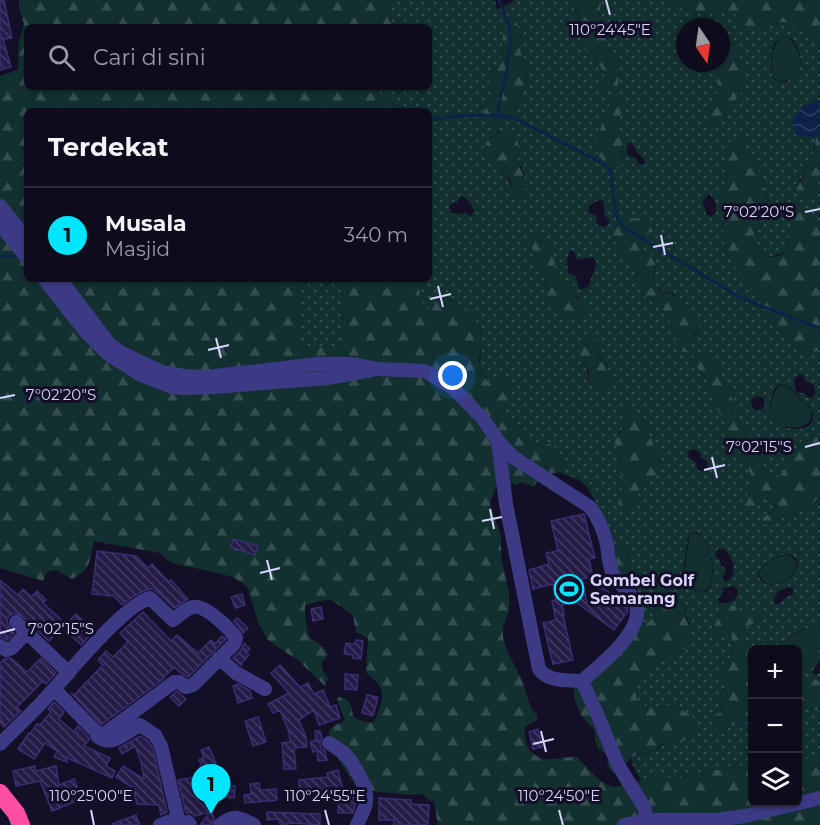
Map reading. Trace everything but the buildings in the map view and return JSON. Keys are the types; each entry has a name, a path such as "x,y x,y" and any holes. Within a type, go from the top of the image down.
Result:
{"highway":[{"path":"0,793 16,813 21,825"}],"street":[{"path":"0,206 24,247"},
{"path":"0,224 24,247"},
{"path":"46,282 108,354 141,375 160,377"},
{"path":"62,282 110,345 172,387 213,387 282,374 328,378 378,369 429,372 453,388 483,419 498,441 513,457 590,507 597,517 606,542 612,573 636,603 634,623 626,639 605,662 582,681 550,678 539,669 506,504 498,441"},
{"path":"0,744 114,625 145,600 150,598 173,620 195,606 203,609 213,615 236,638 235,642 193,685 188,687 178,681 174,682 110,731 104,734 97,733"},
{"path":"16,622 69,673"},
{"path":"0,646 6,650 12,648 27,632"},
{"path":"219,658 236,673 265,689"},
{"path":"582,681 618,765 644,807 650,822"},
{"path":"54,689 105,741 112,741 140,725 155,735 161,746 184,822 160,825"},
{"path":"329,743 344,753 365,788 366,804 357,825"},
{"path":"624,825 735,818 820,798"},
{"path":"220,825 229,819 242,818 254,825"}],"green space":[{"path":"19,0 392,0 388,10 393,24 24,24"},
{"path":"392,0 495,0 497,10 514,0 569,0 583,23 581,32 595,61 603,69 604,74 618,86 620,71 618,60 605,47 608,33 598,18 602,0 668,0 674,7 704,13 718,10 732,12 753,29 784,22 809,35 820,47 820,100 815,102 808,137 816,137 814,153 808,160 806,170 797,185 812,198 820,178 820,223 814,218 797,230 790,236 786,249 778,255 764,255 753,247 752,239 768,213 767,197 753,158 740,139 735,138 726,167 728,176 725,185 723,228 726,251 732,264 740,269 743,282 758,295 786,340 804,352 820,351 820,435 802,441 782,473 775,479 767,478 761,458 743,426 737,420 731,394 721,378 722,369 717,361 695,366 707,381 717,409 728,426 751,475 749,512 759,502 767,498 771,499 775,509 767,514 770,525 786,516 804,511 820,496 820,626 793,634 786,645 748,645 748,662 742,634 747,626 762,620 738,614 737,609 720,612 711,629 718,636 731,635 733,645 731,656 721,666 727,684 719,699 721,712 717,715 717,730 726,729 745,721 748,723 748,766 707,771 673,779 659,774 641,780 631,757 654,750 669,742 678,742 688,713 671,705 648,708 636,698 640,681 651,668 684,650 691,629 686,611 671,586 665,583 657,585 653,603 655,616 648,624 640,628 642,603 635,587 635,578 626,547 613,544 596,503 582,482 560,472 565,462 557,450 546,443 535,444 504,409 512,392 510,380 501,378 487,381 479,365 482,346 481,329 458,303 450,299 436,301 431,309 426,309 422,302 418,282 432,282 432,108 396,108 394,103 378,93 378,90 432,90 432,24 393,24 388,10","holes":["514,16 521,33 519,47 528,74 516,110 499,124 494,125 483,112 496,92 490,84 488,75 500,62 503,35","676,18 730,18 730,42 738,50 745,84 714,126 708,111 718,92 717,73 676,72","783,37 788,37 796,45 801,59 796,75 785,82 779,82 773,76 772,53 774,44","623,111 618,123 622,139 622,163 598,137 603,118","514,130 519,149 518,162 525,176 514,193 507,176 495,162 484,155 484,147 492,136","629,142 632,144 644,159 645,165 639,164 636,158 628,155 626,148","709,194 715,203 715,214 710,217 706,214 702,202","461,196 465,198 474,211 471,216 464,213 451,213 450,204 457,202","599,200 603,201 609,224 604,227 596,224 597,217 589,213 589,206","638,219 647,222 648,235 642,247 655,260 656,285 660,290 677,297 689,315 694,316 699,327 691,348 674,335 670,322 660,306 645,296 634,269 614,239 614,226","544,236 555,262 555,275 558,279 572,284 575,294 581,300 568,319 545,287 544,279 535,263 535,254","570,251 574,251 577,260 587,258 595,260 595,269 589,286 583,289 579,289 576,276 568,273 567,259","583,340 598,342 599,353 608,367 588,381 588,372 580,354 580,343","801,374 805,381 814,385 813,398 807,397 805,393 798,393 796,390 795,378","778,384 786,385 811,409 812,422 806,427 797,429 786,427 777,422 771,413 771,400","758,396 763,398 765,405 757,411 752,407 751,400","639,413 662,463 659,472 640,492 618,503 623,485 618,450 619,433 625,426 626,417","694,449 700,452 701,458 707,461 707,469 698,470 695,462 688,457 689,451","696,532 702,536 712,559 713,577 708,591 692,589 683,575 690,534","718,549 725,549 730,557 734,571 726,582 722,579 726,570 716,557","786,554 798,561 795,572 789,579 778,584 763,582 758,573 763,566 774,558","733,586 737,588 738,593 734,601 721,604 718,599 722,595 723,588","789,587 794,590 793,594 779,604 775,604 774,600 778,591"]},
{"path":"569,0 602,0 598,18 608,33 605,47 616,57 620,67 618,86 611,92 603,91 603,71 582,43 582,22"},
{"path":"668,0 820,0 820,47 809,35 784,22 747,30 740,23 739,17 732,12 718,10 704,13 674,7"},
{"path":"509,15 514,16 521,33 519,47 528,74 516,110 498,124 490,125 486,122 483,112 495,97 496,92 490,84 488,75 500,60 503,34 507,27 505,18"},
{"path":"24,24 24,90 378,90 378,93 390,100 396,108 24,108 24,282 299,282 300,348 340,346 344,312 342,282 418,282 420,297 426,309 431,309 436,301 445,298 467,309 480,329 482,346 479,364 487,381 502,377 512,381 512,390 504,409 534,440 535,444 552,445 565,462 560,472 547,474 533,486 520,482 517,485 499,484 490,503 501,536 501,556 509,593 509,610 503,627 503,637 507,651 522,680 531,709 537,715 537,720 525,727 528,749 544,759 577,757 598,779 615,787 659,774 674,779 707,771 748,766 748,807 802,807 802,760 820,756 820,825 438,825 434,802 422,794 359,790 334,751 329,736 330,730 345,720 337,700 338,697 348,700 353,716 357,719 374,722 381,705 382,691 366,672 368,638 356,632 353,615 330,599 305,605 309,635 328,655 321,662 328,679 325,686 299,660 267,639 258,622 248,588 232,577 175,564 160,553 94,541 86,568 72,579 56,570 47,572 43,581 0,568 0,76 18,70 19,42"},
{"path":"781,38 789,38 794,44 799,55 800,66 794,77 780,82 773,77 771,62 774,46"},
{"path":"730,42 737,47 746,81 742,92 714,126 709,125 706,115 718,92 717,73 730,72"},
{"path":"618,95 622,97 623,111 619,128 623,154 620,168 613,170 599,156 595,147 605,114 613,97"},
{"path":"511,129 516,133 519,150 518,163 526,181 525,188 519,197 505,172 484,155 485,145 492,137"},
{"path":"816,137 820,137 820,178 812,198 803,201 797,194 797,190 806,170 806,164 814,152"},
{"path":"735,138 740,139 753,158 767,198 765,221 752,240 757,252 766,256 782,254 788,245 792,217 804,210 820,223 820,351 804,352 786,340 758,295 743,282 740,269 732,264 726,251 722,195 728,176 724,146"},
{"path":"641,219 650,225 652,229 642,245 643,250 654,259 653,277 656,286 660,291 678,298 689,314 698,318 698,327 690,350 683,352 679,349 666,314 659,305 647,299 638,276 615,242 616,220"},
{"path":"531,232 544,236 555,262 555,275 558,279 572,284 577,298 585,303 586,312 578,319 567,318 545,300 546,282 536,267 528,236"},
{"path":"299,282 342,282 344,312 340,346 299,348"},
{"path":"592,330 598,337 598,353 613,380 603,389 590,385 588,369 577,347 588,331"},
{"path":"700,355 717,361 722,369 721,378 731,394 737,420 743,426 761,458 767,478 775,479 782,473 802,441 820,435 820,496 804,511 765,525 762,521 764,517 775,509 774,502 768,498 744,513 745,500 752,484 751,475 728,426 717,409 707,381 695,366 692,358"},
{"path":"779,385 789,388 811,410 811,419 805,425 786,427 777,422 771,414 771,402"},
{"path":"633,406 639,413 662,463 659,473 640,492 631,513 623,511 618,503 623,485 618,450 614,442 625,426 625,410"},
{"path":"696,533 706,543 711,559 712,576 708,590 692,589 687,584 684,575 689,538 690,535"},
{"path":"618,543 627,548 637,583 635,587 626,592 610,548 613,544"},
{"path":"786,555 797,562 792,574 783,582 773,584 764,581 759,573 764,566"},
{"path":"667,584 675,592 677,601 684,607 692,634 687,647 646,672 640,679 636,698 648,708 671,705 688,713 696,724 694,734 687,740 664,743 653,751 631,757 623,768 614,773 609,767 607,755 598,748 595,731 581,715 574,697 574,688 597,674 598,658 621,633 640,628 655,616 653,594 657,585"},
{"path":"730,604 735,606 739,614 759,612 762,620 747,626 742,634 748,662 748,723 745,721 722,730 713,728 712,717 721,712 718,700 726,687 725,677 720,670 733,652 733,643 731,635 713,636 709,633 722,608"},
{"path":"820,626 820,648 812,660 802,666 802,645 786,645 790,638 798,632"},
{"path":"820,649 820,660 812,672 816,675 820,672 820,682 809,679 802,680 802,666 809,663"},
{"path":"814,679 820,682 820,712 802,707 802,680"},
{"path":"802,707 820,712 820,756 802,760"}],"water":[{"path":"820,100 820,137 796,135 792,122 800,108"}],"waterway":[{"path":"499,0 508,23 511,44 498,107 499,116"},
{"path":"432,120 470,116 512,117 602,163 610,169 617,218 626,229 743,299 820,328"},
{"path":"0,256 18,254"}],"place":[{"name":"Gombel Golf Semarang","path":"569,589"},
{"name":"Musala","path":"211,814"}]}
